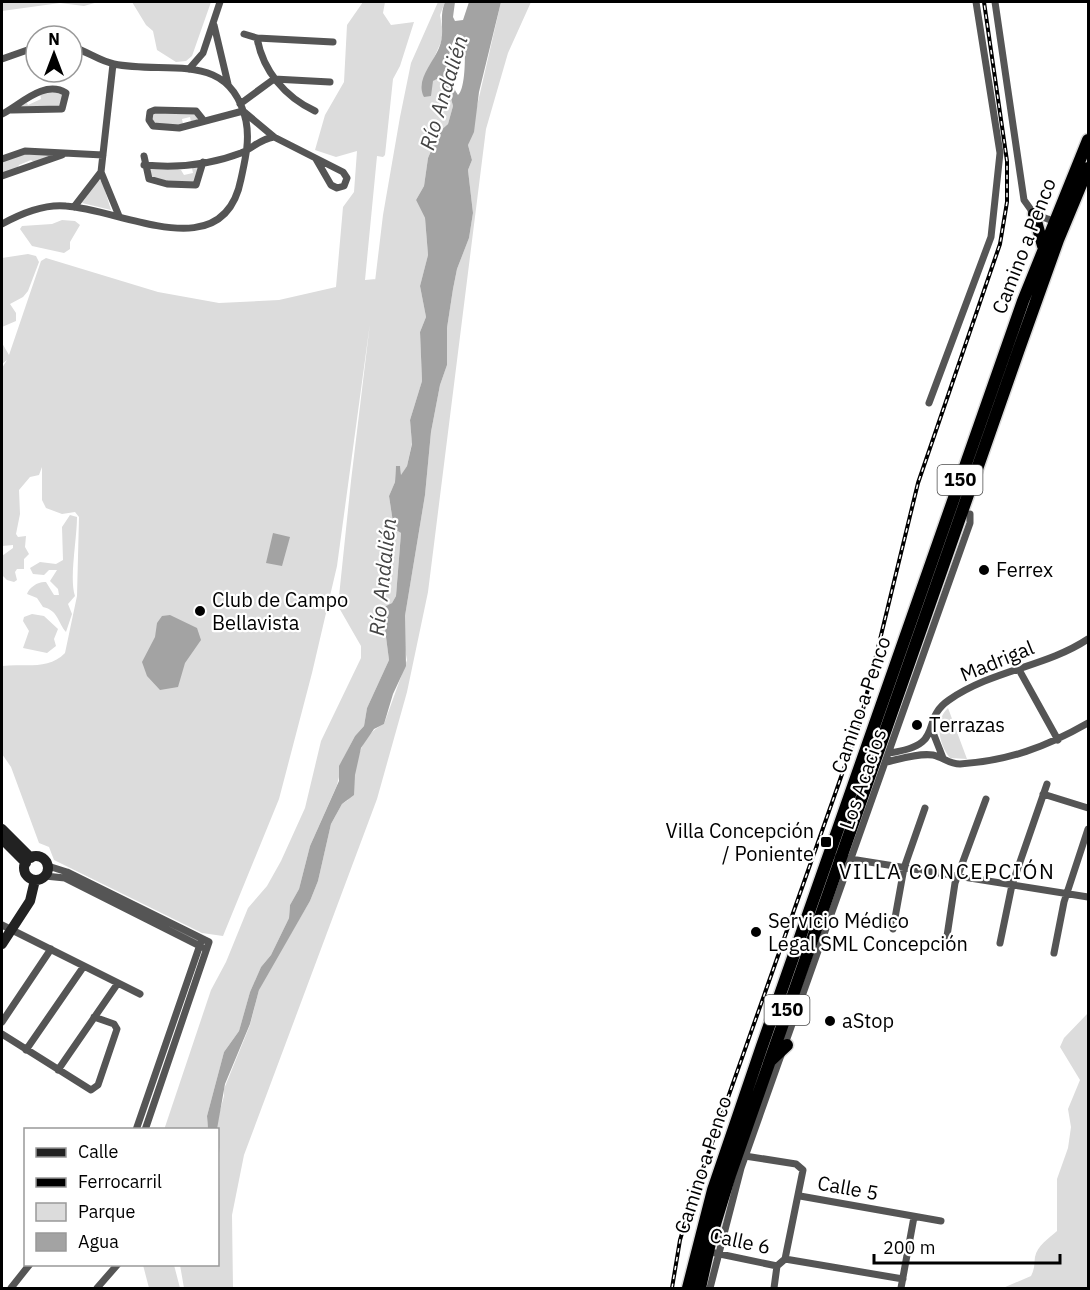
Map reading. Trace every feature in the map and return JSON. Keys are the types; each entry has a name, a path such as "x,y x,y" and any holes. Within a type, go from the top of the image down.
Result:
{"highway":[{"name":"Camino a Penco","path":"688,1288 707,1251 723,1195 768,1063 873,764 967,508 1059,224 1089,140"},
{"name":"Camino a Penco","path":"700,1288 719,1170 841,857 1043,247 1059,224 1088,172"},
{"path":"1034,214 1043,247"},
{"path":"873,764 887,758"},
{"path":"805,958 809,980"},
{"path":"768,1063 787,1045"}],"street":[{"path":"189,69 201,57 220,2"},
{"path":"929,403 992,237 996,210 1000,153 976,2"},
{"path":"995,2 1023,195 1027,206 1034,214 1059,224"},
{"path":"2,224 41,209 74,207 161,226 192,228 218,221 236,202 247,150 247,129 241,108 229,87 218,52 213,22"},
{"path":"244,34 257,38 333,42"},
{"path":"257,38 263,59 274,79 294,99 315,111"},
{"path":"2,59 24,52"},
{"path":"84,52 113,64 162,70 208,71 229,87"},
{"path":"113,64 101,172 119,216"},
{"path":"204,121 196,111 155,110 150,112 149,120 153,126 175,129 204,121 241,108 274,79 330,82"},
{"path":"2,114 12,110 62,109 66,93 62,90 38,92 25,97 12,110"},
{"path":"241,108 274,137 343,172 346,178 344,186 337,188 331,185 316,159"},
{"path":"144,165 175,168 203,162 247,150 258,141 274,137"},
{"path":"2,159 25,151 51,152 62,155 103,155"},
{"path":"2,176 62,155"},
{"path":"144,156 144,165 150,180 193,186 199,182 203,162"},
{"path":"74,207 101,172"},
{"name":"Los Acacios","path":"710,1288 707,1251 787,1045 809,980 841,857 887,758 970,523 967,508"},
{"name":"Madrigal","path":"887,758 927,740 940,709 947,701 984,681 1060,654 1089,639"},
{"path":"1018,668 1058,740"},
{"path":"887,758 923,755 960,765 993,761 1030,753 1089,723"},
{"path":"932,730 935,744 944,759"},
{"path":"1000,944 1012,885 1047,784"},
{"path":"1043,794 1089,808"},
{"path":"946,936 957,877 986,799"},
{"path":"893,929 904,868 925,808"},
{"path":"2,829 29,861"},
{"path":"1054,953 1066,894 1089,829"},
{"path":"2,839 29,861"},
{"path":"2,944 6,927 30,901 43,874 40,857 29,861"},
{"path":"841,857 1089,897"},
{"path":"29,861 26,874 65,878 208,946 146,1128"},
{"path":"6,927 140,994"},
{"path":"137,1128 200,943"},
{"path":"2,1022 51,949"},
{"path":"26,1050 84,966"},
{"path":"58,1070 118,983"},
{"path":"2,1034 89,1090 97,1087 117,1028 114,1024 94,1017"},
{"name":"Calle 5","path":"745,1156 801,1167 803,1172 800,1196 941,1221"},
{"path":"774,1288 777,1266 785,1259 800,1196"},
{"path":"901,1288 914,1217"},
{"name":"Calle 6","path":"707,1251 777,1266"},
{"path":"785,1259 903,1279"},
{"path":"11,1288 28,1266"},
{"path":"97,1288 116,1266"}],"green space":[{"path":"2,2 98,2 84,6 60,3 2,11"},
{"path":"132,2 211,2 192,56 186,61 176,62 157,50 153,31 146,25"},
{"name":"Club de Campo Bellavista","path":"363,2 385,2 383,13 391,25 414,22 400,66 393,79 385,155 377,156 365,280 376,279 337,566 279,799 223,936 202,933 54,860 49,847 39,843 11,767 2,754 2,666 43,664 58,659 65,653 77,596 79,517 75,512 62,514 46,508 42,500 42,467 39,475 30,477 19,490 20,514 16,534 18,537 26,536 25,547 29,554 24,559 24,569 17,569 15,572 17,580 14,582 2,575 2,556 13,548 13,545 2,546 2,368 7,360 2,364 2,343 9,355 41,261 46,258 158,292 219,303 279,300 336,287 343,207 354,192 357,151 336,157 315,150 325,115 344,82 347,25"},
{"path":"438,2 445,2 440,15 443,33 441,42 422,85 437,79 449,91 453,106 448,124 439,132 428,158 424,186 416,200 425,218 428,255 420,286 426,317 420,332 422,381 410,420 412,443 407,466 401,476 400,466 396,466 395,482 389,496 394,529 401,533 396,596 392,603 384,607 383,614 389,660 367,708 364,726 355,736 344,757 337,785 310,846 299,889 290,905 289,918 271,955 261,967 250,992 239,1031 224,1052 207,1116 208,1128 165,1128 211,990 226,962 248,908 267,886 305,808 321,741 361,658 361,646 338,606 383,215 411,63"},
{"path":"501,2 531,2 508,53 486,129 428,592 407,692 377,799 244,1155 232,1215 233,1288 184,1288 180,1266 219,1266 220,1154 219,1128 216,1128 216,1125 224,1089 250,1025 260,986 310,901 318,881 331,824 342,804 348,800 362,747 374,730 384,724 407,660 404,644 405,616 425,495 431,432 440,385 447,365 447,328 453,289 457,269 469,238 473,213 468,170 472,160 468,145"},
{"path":"62,92 63,106 21,107 19,105 26,101 28,105 41,99 40,93"},
{"path":"193,112 199,120 191,122 190,117 182,119 183,124 174,127 154,125 151,122 153,113"},
{"path":"22,153 53,155 35,163 31,160 19,165 17,169 2,174 2,162"},
{"path":"199,166 194,184 152,179 149,169 181,170 184,175 193,173 192,168"},
{"path":"98,180 102,181 111,210 82,203"},
{"path":"62,220 75,221 80,225 70,242 70,249 64,253 32,246 20,229 22,226 52,224"},
{"path":"28,254 36,256 39,262 28,291 23,297 10,304 16,313 16,321 2,327 2,258"},
{"path":"70,515 77,517 73,569 75,596 68,604 72,614 66,632 52,611 43,607 37,598 27,594 35,585 46,582 54,595 59,595 58,589 50,581 57,570 49,570 44,575 33,574 30,568 40,562 56,564 63,560 62,527"},
{"path":"32,614 44,616 58,629 54,639 56,646 47,653 23,648 29,631 23,621 24,617"},
{"path":"948,708 967,759 950,758 943,747 940,726 941,719"},
{"path":"1088,1013 1088,1288 1003,1288 1031,1276 1038,1249 1057,1231 1057,1179 1068,1148 1071,1127 1068,1109 1080,1080 1060,1047 1064,1038"},
{"path":"143,1266 174,1266 180,1288 149,1288"}],"water":[{"path":"445,2 455,2 453,17 455,21 463,20 469,2 501,2 479,92 474,132 468,145 472,160 468,170 473,213 469,238 457,269 453,289 447,328 447,365 440,385 431,432 425,495 405,616 406,666 393,694 384,724 374,729 361,748 355,775 354,795 342,804 331,824 318,881 310,901 259,990 250,1024 225,1084 217,1128 208,1128 207,1116 224,1052 239,1031 250,992 261,967 271,955 289,918 290,905 299,889 310,846 339,781 339,766 355,736 364,726 367,708 389,660 383,614 384,607 392,603 396,596 401,533 394,529 389,496 395,482 396,466 400,466 401,475 407,466 412,444 410,420 422,381 420,332 426,317 420,286 428,255 425,218 416,200 424,186 428,158 439,132 448,124 453,106 449,91 437,79 433,81 431,96 424,97 422,91 423,78 441,42","holes":["457,34 463,36 464,77 458,95 451,81 448,65 450,49"]},
{"path":"273,533 290,537 282,566 266,563"},
{"path":"170,615 197,628 201,640 185,663 178,687 160,690 147,676 142,662 155,637 157,623 162,616"}],"railway":[{"path":"672,1288 680,1240 694,1194 859,726 918,483 1000,244 1007,202 1007,161 984,2"}],"place":[{"name":"Ferrex","path":"984,570"},
{"name":"Club de Campo Bellavista","path":"200,611"},
{"name":"Terrazas","path":"917,725"},
{"name":"Villa Concepción / Poniente","path":"826,842"},
{"name":"Servicio Médico Legal SML Concepción","path":"756,932"},
{"name":"aStop","path":"830,1021"}],"district":[{"name":"VILLA CONCEPCIÓN","path":"947,872"}],"water label":[{"name":"Río Andalién","path":"444,93"},
{"name":"Río Andalién","path":"383,577"}]}
